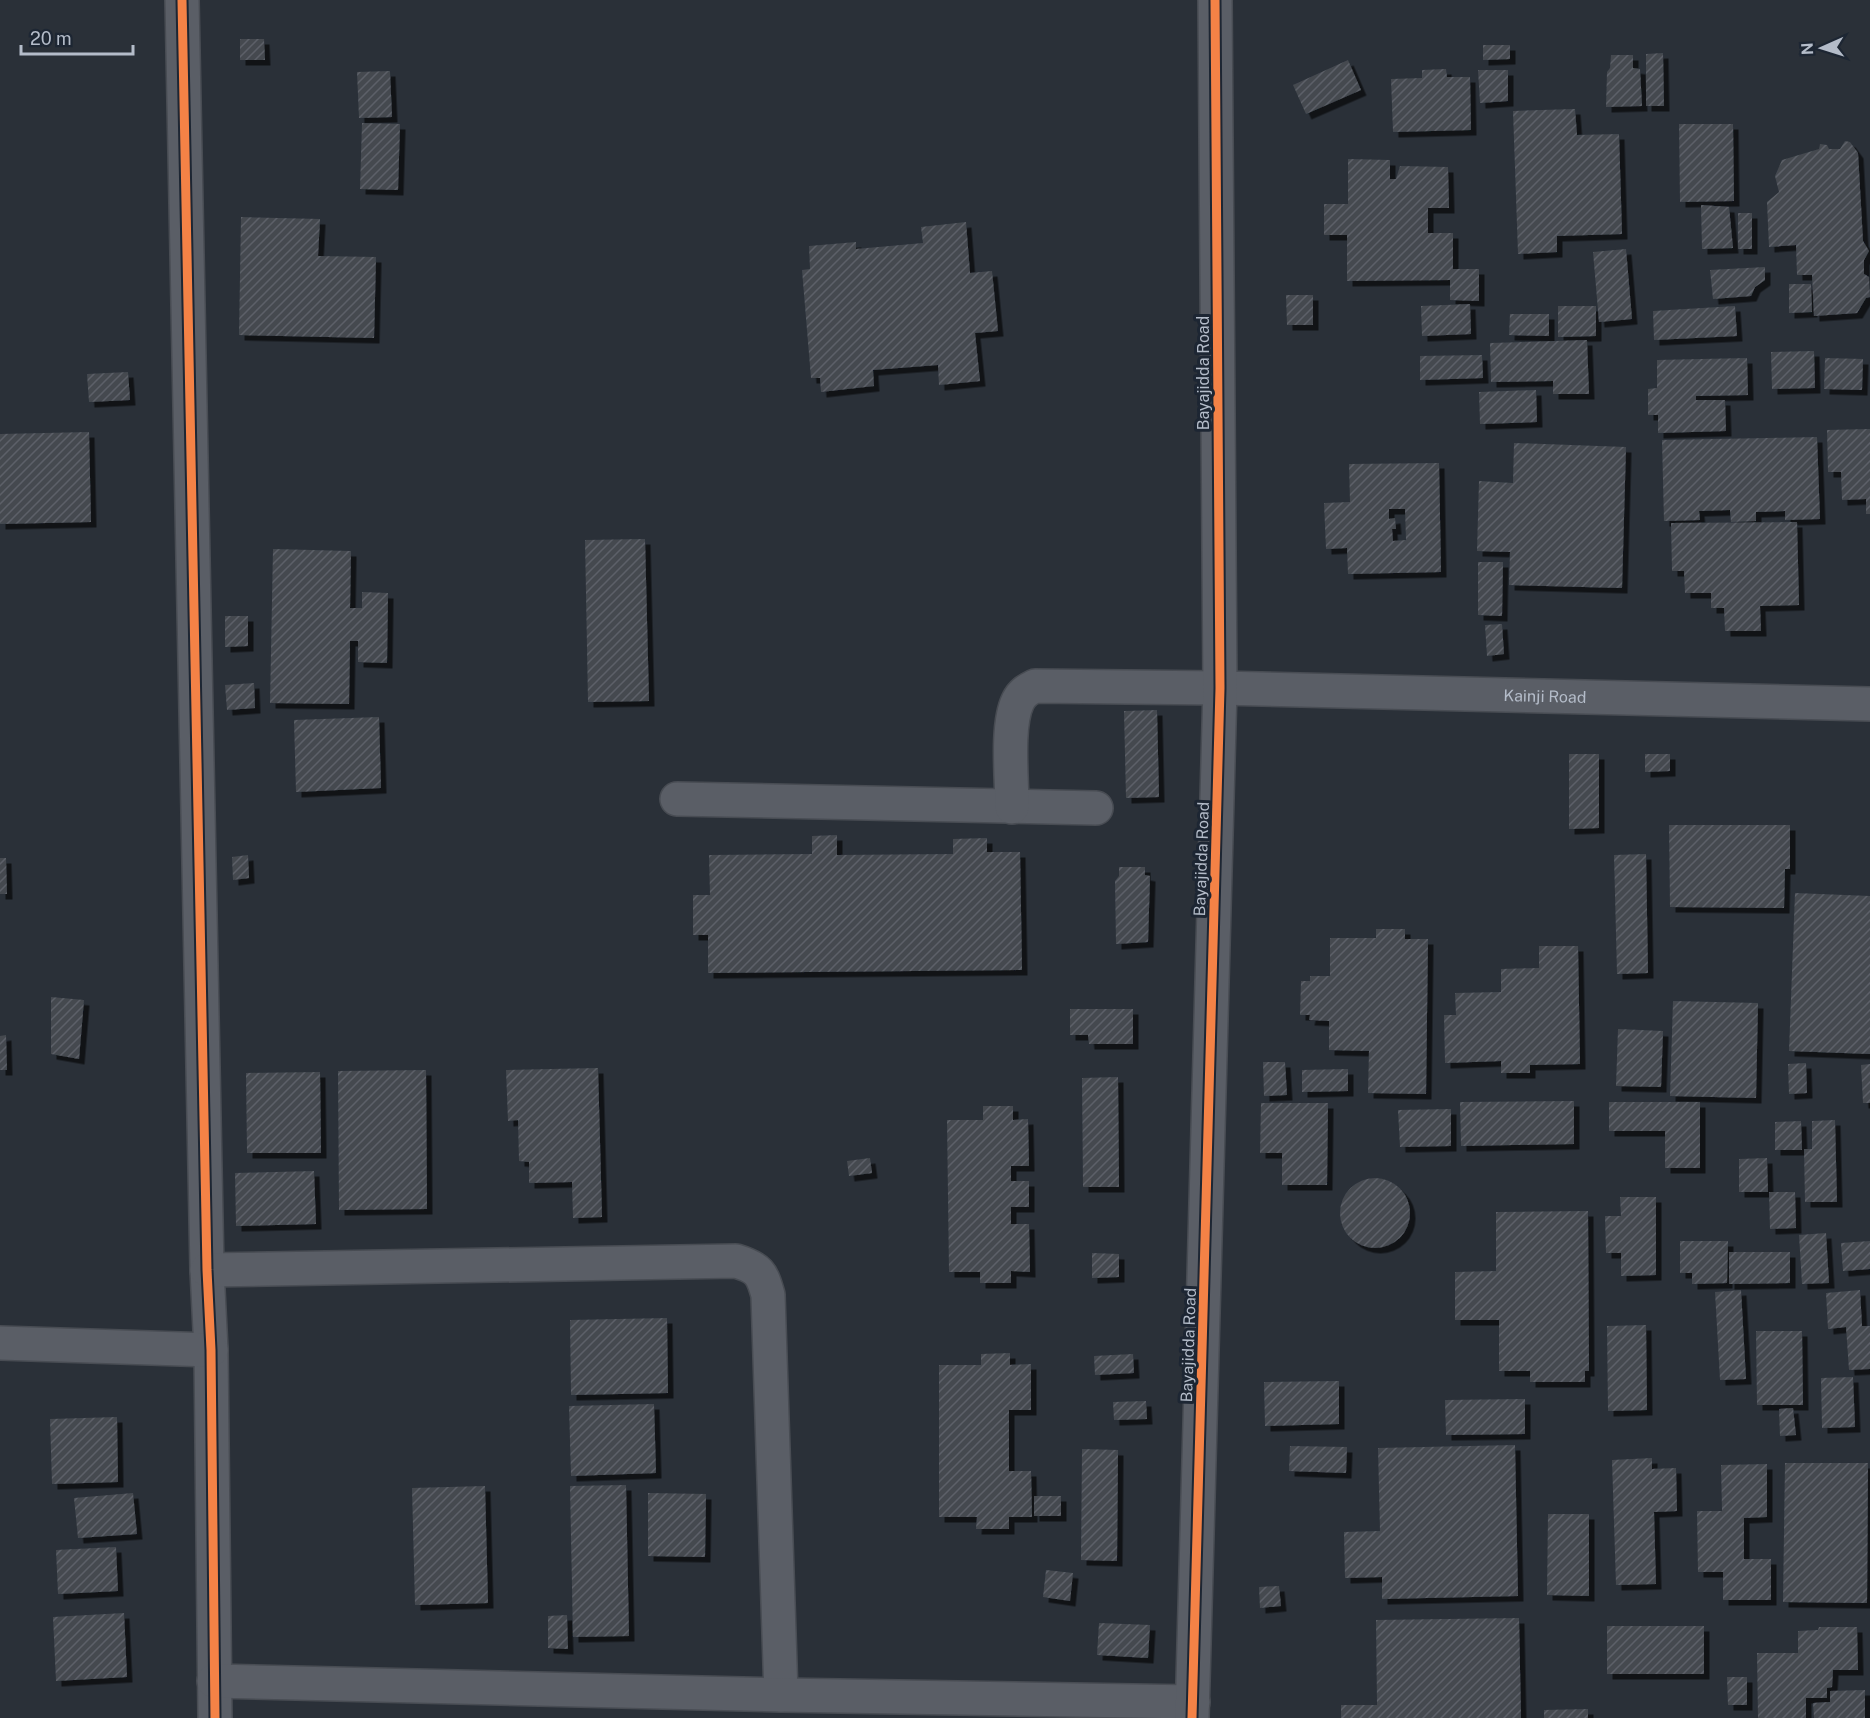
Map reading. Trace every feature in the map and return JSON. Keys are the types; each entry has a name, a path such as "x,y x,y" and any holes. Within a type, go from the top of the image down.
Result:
{"street":[{"path":"182,0 207,1270 211,1350 215,1718"},
{"name":"Bayajidda Road","path":"1193,1710 1221,688 1215,0"},
{"name":"Kainji Road","path":"1012,807 1012,718 1018,700 1026,690 1035,686 1221,688 1870,704"},
{"path":"677,799 1096,808"},
{"path":"207,1270 736,1261 752,1265 762,1275 768,1295 781,1695"},
{"path":"0,1344 211,1350"},
{"path":"214,1681 781,1695 1193,1710"}],"building":[{"path":"240,39 264,39 265,60 240,60"},
{"path":"1483,45 1510,45 1510,59 1483,60"},
{"path":"1663,53 1664,106 1646,106 1646,54"},
{"path":"1611,55 1633,55 1633,68 1640,69 1642,106 1606,107 1607,72 1610,68"},
{"path":"1348,60 1361,90 1306,114 1293,85"},
{"path":"1446,69 1447,77 1470,77 1471,130 1393,132 1391,79 1422,78 1422,70"},
{"path":"1478,70 1508,70 1508,101 1480,103"},
{"path":"390,71 392,117 359,118 357,72"},
{"path":"1575,109 1577,135 1619,134 1622,234 1557,236 1557,252 1518,254 1513,111"},
{"path":"362,123 400,124 398,190 360,189"},
{"path":"1679,124 1733,124 1734,201 1680,202"},
{"path":"1845,141 1850,142 1858,153 1863,241 1869,251 1864,260 1864,274 1869,277 1870,297 1866,298 1857,313 1814,316 1812,275 1797,275 1796,245 1769,247 1767,202 1779,192 1775,176 1782,160 1819,149 1820,144 1827,145 1829,149 1840,149"},
{"path":"1348,159 1390,160 1390,179 1396,179 1400,166 1448,167 1449,208 1428,208 1428,233 1453,233 1453,269 1479,269 1479,301 1450,300 1450,280 1347,281 1347,235 1324,235 1324,204 1348,204"},
{"path":"1701,205 1729,207 1733,248 1702,249"},
{"path":"1738,213 1752,213 1752,249 1738,249"},
{"path":"241,217 320,219 318,256 376,257 374,338 239,335"},
{"path":"966,222 970,273 992,271 998,331 975,333 980,381 939,385 938,365 873,370 874,386 821,392 820,378 811,378 802,270 810,269 809,246 856,242 856,249 923,243 921,227"},
{"path":"1626,249 1632,319 1599,322 1593,252"},
{"path":"1765,267 1765,280 1755,287 1751,296 1713,299 1710,270"},
{"path":"1789,284 1811,284 1812,312 1789,313"},
{"path":"1286,295 1313,295 1313,325 1287,325"},
{"path":"1470,304 1471,334 1422,336 1421,306"},
{"path":"1558,306 1596,306 1596,336 1558,337"},
{"path":"1735,306 1737,336 1654,340 1653,311"},
{"path":"1510,314 1549,314 1549,336 1509,335"},
{"path":"1587,340 1589,394 1553,394 1553,381 1491,382 1490,343"},
{"path":"1814,351 1815,388 1772,389 1771,352"},
{"path":"1482,355 1483,378 1420,380 1420,356"},
{"path":"1747,358 1748,395 1696,396 1696,400 1725,400 1726,431 1658,433 1658,415 1648,415 1648,389 1657,388 1657,360"},
{"path":"1825,358 1863,359 1862,390 1824,389"},
{"path":"128,372 130,400 89,402 87,374"},
{"path":"1536,390 1537,422 1480,424 1479,392"},
{"path":"1870,429 1870,514 1866,514 1866,499 1842,500 1841,472 1828,472 1827,430"},
{"path":"89,432 91,522 0,524 0,434"},
{"path":"1817,437 1820,519 1785,520 1785,511 1756,512 1756,521 1731,522 1730,510 1699,511 1700,520 1664,521 1662,440"},
{"path":"1514,443 1626,447 1622,588 1509,585 1510,552 1477,551 1479,481 1513,483"},
{"path":"1439,463 1441,572 1348,574 1347,548 1326,549 1324,503 1350,502 1349,464","holes":["1389,509 1405,509 1406,540 1393,541 1392,529 1396,529 1395,518 1389,519"]},
{"path":"1797,522 1799,605 1760,606 1761,631 1725,631 1724,608 1711,608 1711,593 1685,593 1684,571 1672,571 1671,523"},
{"path":"645,539 649,701 588,702 585,540"},
{"path":"273,549 351,551 350,608 362,608 362,592 388,593 387,663 358,662 358,641 350,641 349,704 270,703"},
{"path":"1478,562 1503,562 1502,616 1478,615"},
{"path":"225,616 248,616 248,646 225,647"},
{"path":"1502,624 1504,654 1487,656 1485,625"},
{"path":"254,683 255,708 227,710 225,685"},
{"path":"1157,710 1159,797 1126,798 1124,711"},
{"path":"379,717 381,788 296,792 294,720"},
{"path":"1569,754 1599,754 1599,828 1569,829"},
{"path":"1645,754 1670,754 1670,771 1645,772"},
{"path":"1669,825 1790,825 1790,869 1785,869 1784,908 1670,907"},
{"path":"837,835 837,855 953,854 953,839 987,838 987,852 1020,852 1022,970 708,973 708,935 693,935 693,895 710,895 709,855 812,854 812,836"},
{"path":"1646,854 1648,973 1617,974 1614,855"},
{"path":"248,855 249,878 233,880 232,857"},
{"path":"0,858 6,858 7,894 0,894"},
{"path":"1119,867 1145,867 1145,875 1150,876 1148,942 1116,944 1115,881 1119,876"},
{"path":"1795,893 1870,896 1870,1054 1789,1051"},
{"path":"1376,929 1405,929 1405,939 1428,939 1426,1094 1368,1093 1369,1051 1329,1050 1329,1021 1309,1020 1310,1015 1300,1015 1301,981 1310,981 1310,976 1330,976 1330,938 1376,938"},
{"path":"1539,946 1578,946 1580,1064 1530,1065 1530,1073 1501,1073 1501,1061 1445,1063 1444,1015 1456,1015 1455,993 1501,992 1501,969 1539,968"},
{"path":"51,997 84,1000 79,1059 51,1054"},
{"path":"1673,1001 1758,1003 1756,1098 1670,1096"},
{"path":"1070,1009 1133,1009 1133,1044 1089,1044 1088,1035 1070,1035"},
{"path":"1618,1029 1663,1031 1661,1087 1616,1086"},
{"path":"6,1035 7,1070 0,1070 0,1036"},
{"path":"1263,1062 1285,1062 1287,1095 1264,1096"},
{"path":"1806,1063 1807,1093 1789,1094 1788,1064"},
{"path":"1870,1064 1870,1103 1863,1103 1861,1065"},
{"path":"598,1068 602,1217 573,1218 572,1182 529,1183 529,1162 519,1161 518,1120 508,1121 506,1070"},
{"path":"1348,1069 1348,1091 1302,1092 1302,1070"},
{"path":"426,1070 427,1209 339,1210 338,1071"},
{"path":"320,1072 321,1153 247,1153 246,1073"},
{"path":"1118,1077 1119,1187 1083,1187 1082,1078"},
{"path":"1574,1101 1574,1144 1461,1146 1460,1102"},
{"path":"1609,1102 1700,1102 1700,1168 1665,1168 1665,1131 1609,1131"},
{"path":"1261,1103 1328,1103 1327,1185 1282,1185 1282,1153 1260,1153"},
{"path":"983,1106 1013,1106 1013,1120 1028,1119 1029,1166 1011,1166 1011,1181 1029,1181 1029,1207 1011,1207 1011,1224 1029,1224 1030,1272 1011,1271 1011,1283 980,1283 980,1272 949,1272 947,1120 983,1120"},
{"path":"1451,1109 1451,1146 1400,1147 1398,1110"},
{"path":"1835,1120 1837,1202 1805,1202 1804,1149 1812,1149 1812,1121"},
{"path":"1801,1121 1802,1150 1775,1150 1775,1122"},
{"path":"870,1158 872,1173 849,1176 847,1161"},
{"path":"1767,1158 1768,1192 1739,1192 1739,1159"},
{"path":"314,1171 316,1224 236,1226 235,1173"},
{"path":"1375,1178 1388,1181 1400,1188 1407,1200 1410,1213 1407,1226 1400,1238 1388,1245 1375,1248 1362,1245 1350,1238 1343,1226 1340,1213 1343,1200 1350,1188 1362,1181"},
{"path":"1769,1192 1795,1192 1796,1228 1770,1229"},
{"path":"1620,1197 1656,1197 1656,1275 1621,1276 1621,1253 1606,1253 1605,1216 1621,1216"},
{"path":"1588,1211 1589,1371 1585,1371 1585,1382 1530,1382 1530,1371 1499,1371 1499,1320 1455,1320 1455,1272 1496,1271 1496,1212"},
{"path":"1826,1233 1829,1283 1802,1284 1799,1235"},
{"path":"1680,1241 1728,1241 1727,1283 1692,1284 1692,1273 1680,1273"},
{"path":"1870,1241 1870,1269 1843,1271 1841,1243"},
{"path":"1729,1252 1790,1252 1790,1283 1729,1284"},
{"path":"1092,1253 1119,1254 1119,1277 1092,1278"},
{"path":"1741,1290 1746,1379 1720,1380 1715,1292"},
{"path":"1860,1290 1862,1326 1870,1326 1870,1369 1849,1370 1846,1327 1828,1329 1826,1293"},
{"path":"667,1318 668,1393 571,1395 570,1320"},
{"path":"1646,1325 1647,1410 1608,1411 1607,1326"},
{"path":"1756,1331 1802,1331 1803,1405 1757,1405"},
{"path":"1010,1353 1010,1365 1031,1364 1031,1410 1009,1410 1009,1471 1031,1471 1032,1517 1009,1517 1009,1529 976,1529 977,1517 939,1517 939,1365 981,1365 981,1354"},
{"path":"1133,1354 1134,1373 1095,1375 1094,1356"},
{"path":"1853,1377 1855,1427 1822,1428 1821,1378"},
{"path":"1339,1381 1339,1424 1265,1426 1264,1382"},
{"path":"1525,1399 1525,1434 1446,1435 1445,1400"},
{"path":"1146,1401 1147,1419 1114,1420 1113,1402"},
{"path":"654,1404 656,1473 571,1476 569,1406"},
{"path":"1793,1408 1796,1435 1780,1436 1779,1409"},
{"path":"117,1417 118,1482 52,1484 50,1419"},
{"path":"1515,1445 1518,1596 1382,1599 1382,1577 1345,1578 1344,1532 1380,1531 1378,1448"},
{"path":"1290,1446 1347,1447 1346,1473 1289,1471"},
{"path":"1082,1449 1118,1450 1117,1561 1081,1560"},
{"path":"1652,1458 1652,1469 1676,1468 1677,1511 1654,1512 1656,1584 1616,1585 1612,1460"},
{"path":"1785,1463 1868,1463 1867,1603 1783,1602"},
{"path":"1767,1464 1767,1517 1744,1518 1744,1559 1771,1559 1771,1600 1723,1600 1723,1572 1698,1572 1697,1511 1722,1511 1721,1465"},
{"path":"626,1485 629,1636 573,1637 570,1486"},
{"path":"485,1486 488,1603 415,1605 412,1488"},
{"path":"133,1493 137,1534 78,1538 74,1498"},
{"path":"648,1493 706,1494 705,1557 648,1556"},
{"path":"1034,1496 1061,1496 1061,1516 1034,1516"},
{"path":"1548,1514 1589,1514 1589,1596 1547,1595"},
{"path":"116,1547 118,1591 58,1594 56,1550"},
{"path":"1046,1570 1073,1573 1070,1601 1043,1597"},
{"path":"1279,1586 1281,1606 1260,1608 1259,1587"},
{"path":"124,1613 127,1677 56,1681 53,1617"},
{"path":"567,1615 568,1649 548,1648 548,1616"},
{"path":"1519,1618 1521,1718 1341,1718 1341,1705 1377,1705 1376,1620"},
{"path":"1099,1623 1150,1625 1148,1658 1097,1655"},
{"path":"1607,1626 1704,1626 1704,1674 1607,1674"},
{"path":"1819,1627 1857,1627 1858,1670 1833,1670 1832,1687 1827,1688 1827,1698 1806,1698 1806,1718 1758,1718 1757,1653 1798,1653 1798,1631 1818,1630"},
{"path":"1727,1677 1747,1677 1747,1705 1728,1705"},
{"path":"1865,1690 1865,1718 1814,1718 1813,1703 1830,1702 1830,1691"},
{"path":"1588,1709 1588,1718 1544,1718 1544,1710"}],"cycle path":[{"path":"182,0 207,1270 211,1350 215,1718"},
{"path":"1192,1718 1220,688 1215,0"}]}
